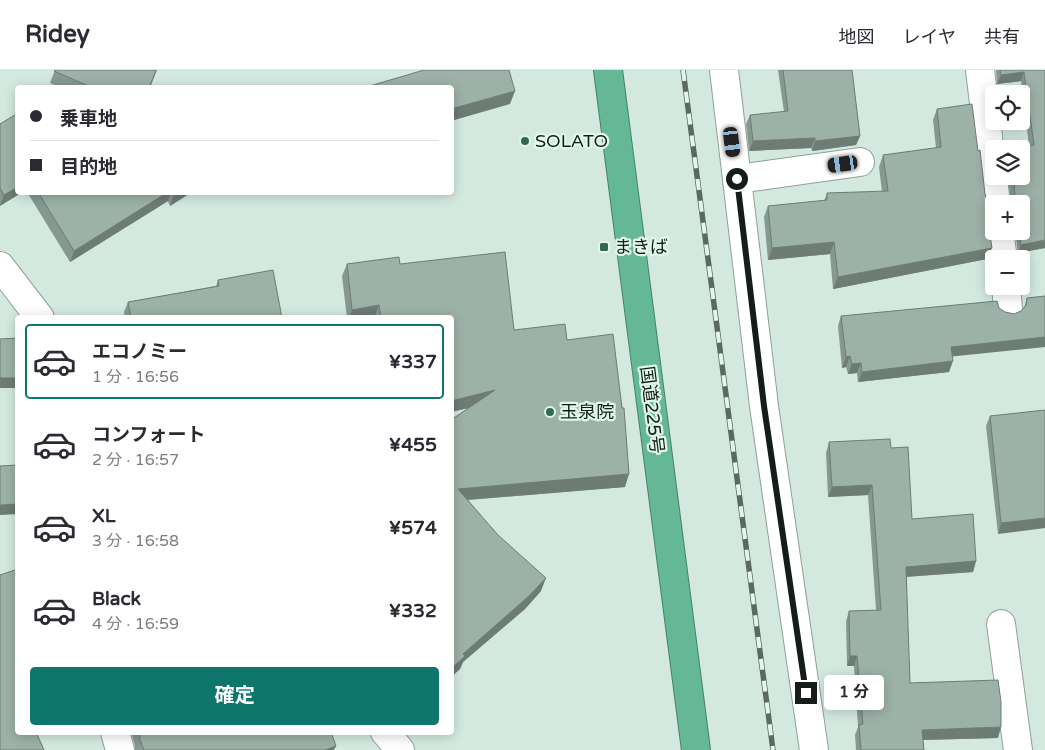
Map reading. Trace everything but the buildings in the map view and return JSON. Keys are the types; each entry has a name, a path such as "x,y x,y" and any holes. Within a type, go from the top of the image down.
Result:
{"highway":[{"name":"国道225号","path":"608,70 696,750"}],"street":[{"path":"724,70 764,406 814,750"},
{"path":"980,70 995,195"},
{"path":"737,179 860,162"},
{"path":"0,266 10,294 36,315"},
{"path":"1001,624 1018,750"},
{"path":"115,735 120,750"},
{"path":"388,735 400,750"}],"railway":[{"path":"683,70 773,750"}],"place":[{"name":"SOLATO","path":"525,141"},
{"name":"まきば","path":"604,247"},
{"name":"玉泉院","path":"550,412"}],"route":[{"path":"737,179 764,406 806,693"}]}
